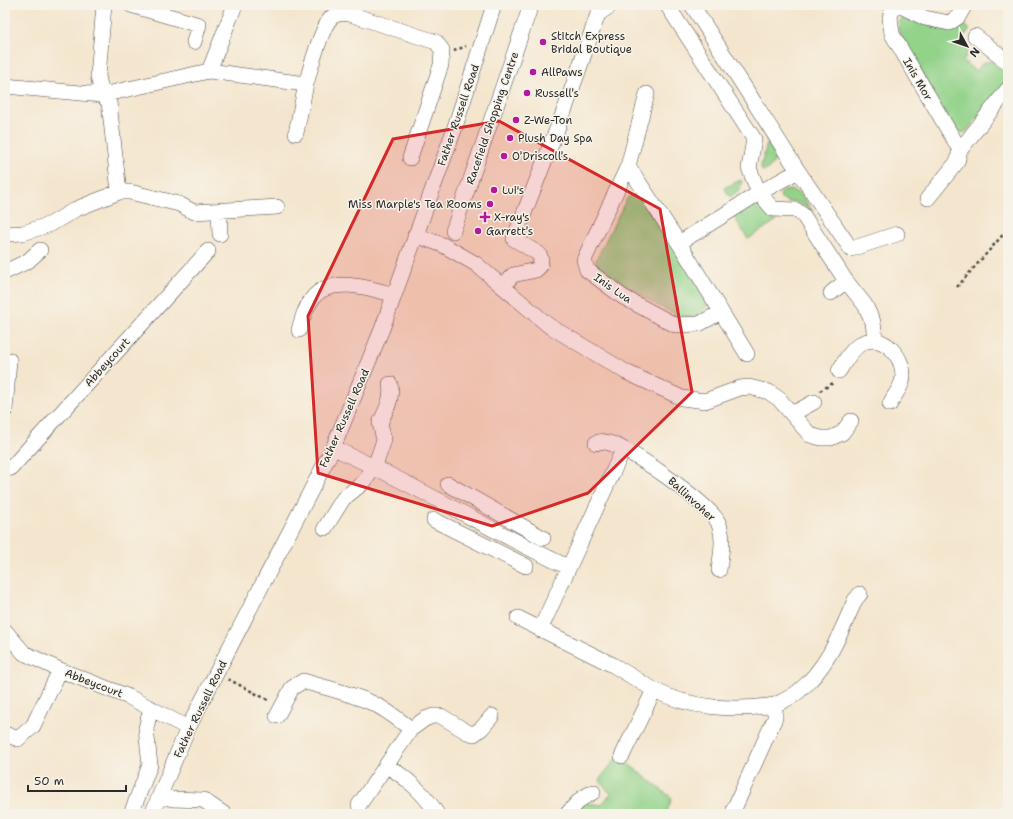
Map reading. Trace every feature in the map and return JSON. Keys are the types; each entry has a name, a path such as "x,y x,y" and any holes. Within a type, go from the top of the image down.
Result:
{"street":[{"path":"104,5 98,76 102,95 109,102 119,192"},
{"path":"131,5 199,25 194,42"},
{"path":"210,71 235,5"},
{"name":"Father Russell Road","path":"152,814 188,728 333,448 353,403 454,130 494,5"},
{"name":"Racefield Shopping Centre","path":"453,231 531,5"},
{"path":"503,286 513,275 536,270 540,266 541,259 539,254 514,239 566,106 598,14 611,5"},
{"path":"667,5 754,138 749,168 759,193 773,209 796,210 803,215 846,281 865,305 873,322 875,340"},
{"path":"692,5 798,171 851,250 897,234"},
{"name":"Inis Mor","path":"894,5 890,17 892,34 960,150"},
{"path":"899,5 925,18 949,23 958,17 965,5"},
{"path":"296,133 306,84 328,21 338,14 350,14 433,40 440,45 443,56 410,158"},
{"path":"975,36 1008,62"},
{"path":"5,86 102,95 210,71 306,84"},
{"path":"928,198 957,162 960,150 1008,89"},
{"name":"Inis Lua","path":"647,94 628,166 584,260 587,270 623,297 675,325 699,324 721,312"},
{"path":"628,166 679,243 747,354"},
{"path":"679,243 759,193 798,171"},
{"path":"5,234 23,233 51,224 76,208 119,192 130,192 179,204 194,212 277,207"},
{"path":"219,211 220,234"},
{"path":"415,235 443,245 469,260 503,286 548,325 626,372 682,398 705,401 740,388 749,387 769,392 779,399 810,435 821,438 831,438 842,432 851,421"},
{"path":"5,272 28,261 40,250"},
{"name":"Abbeycourt","path":"5,469 11,468 208,251"},
{"path":"830,293 846,281"},
{"path":"299,330 304,313 312,298 320,291 340,286 360,286 394,295"},
{"path":"839,371 851,352 861,344 875,340 888,345 903,368 902,382 890,404"},
{"path":"5,410 9,360"},
{"path":"325,528 343,500 364,482 375,466 384,440 380,423 392,392 390,384"},
{"path":"792,414 814,402"},
{"name":"Ballinvoher","path":"596,443 605,442 623,450 664,474 718,521 723,537 719,570"},
{"path":"333,448 375,466 502,534 568,567"},
{"path":"540,630 623,450"},
{"path":"448,484 543,538"},
{"path":"463,534 481,502"},
{"path":"493,550 510,519"},
{"path":"434,520 526,566"},
{"path":"518,618 613,665 654,690 677,700 703,706 745,707 775,705 798,692 816,675 831,654 855,600 860,594"},
{"name":"Abbeycourt","path":"5,631 24,653 60,670 129,697 188,728"},
{"path":"5,734 18,739 33,726 60,670"},
{"path":"279,711 292,688 303,681 339,691 372,703 390,713 411,729"},
{"path":"622,756 654,690"},
{"path":"736,814 734,809 775,718 775,705"},
{"path":"131,814 150,764 146,728 151,708"},
{"path":"359,806 411,729 434,716 442,716 467,732 474,734 482,728 492,716"},
{"path":"387,766 398,772 427,799 437,814"},
{"path":"568,814 582,799 593,792"},
{"path":"160,795 172,799 203,800 224,814"}],"path":[{"path":"443,56 470,44 481,48"},
{"path":"957,287 1008,230"},
{"path":"814,402 810,393 821,391 838,380 842,373 839,371"},
{"path":"217,674 279,711"}],"highlighted area":[{"path":"499,121 660,209 692,392 588,493 492,526 318,473 308,316 393,139"}],"green space":[{"path":"906,17 950,30 957,29 963,24 970,30 962,38 966,44 967,50 963,61 975,71 983,63 991,61 1005,72 1005,82 966,132 957,133 900,35 898,27 899,22"},
{"path":"767,143 776,156 771,166 762,171 761,166"},
{"path":"741,180 742,184 738,191 730,197 724,188"},
{"path":"790,190 801,194 813,212 797,202 788,202 781,198 780,194 784,191"},
{"path":"631,195 643,197 709,300 704,310 698,315 687,317 668,311 633,290 596,264 596,260 627,198"},
{"path":"754,204 768,213 786,214 748,239 733,215"},
{"path":"618,756 672,798 666,814 572,814 585,804 601,805 611,794 599,780"}],"place":[{"name":"Stitch Express Bridal Boutique","path":"543,42"},
{"name":"AllPaws","path":"533,72"},
{"name":"Russell's","path":"527,93"},
{"name":"Z-We-Ton","path":"516,120"},
{"name":"Plush Day Spa","path":"510,138"},
{"name":"O'Driscoll's","path":"504,156"},
{"name":"Lui's","path":"494,190"},
{"name":"Miss Marple's Tea Rooms","path":"490,204"},
{"name":"X-ray's","path":"485,217"},
{"name":"Garrett's","path":"478,231"}]}
